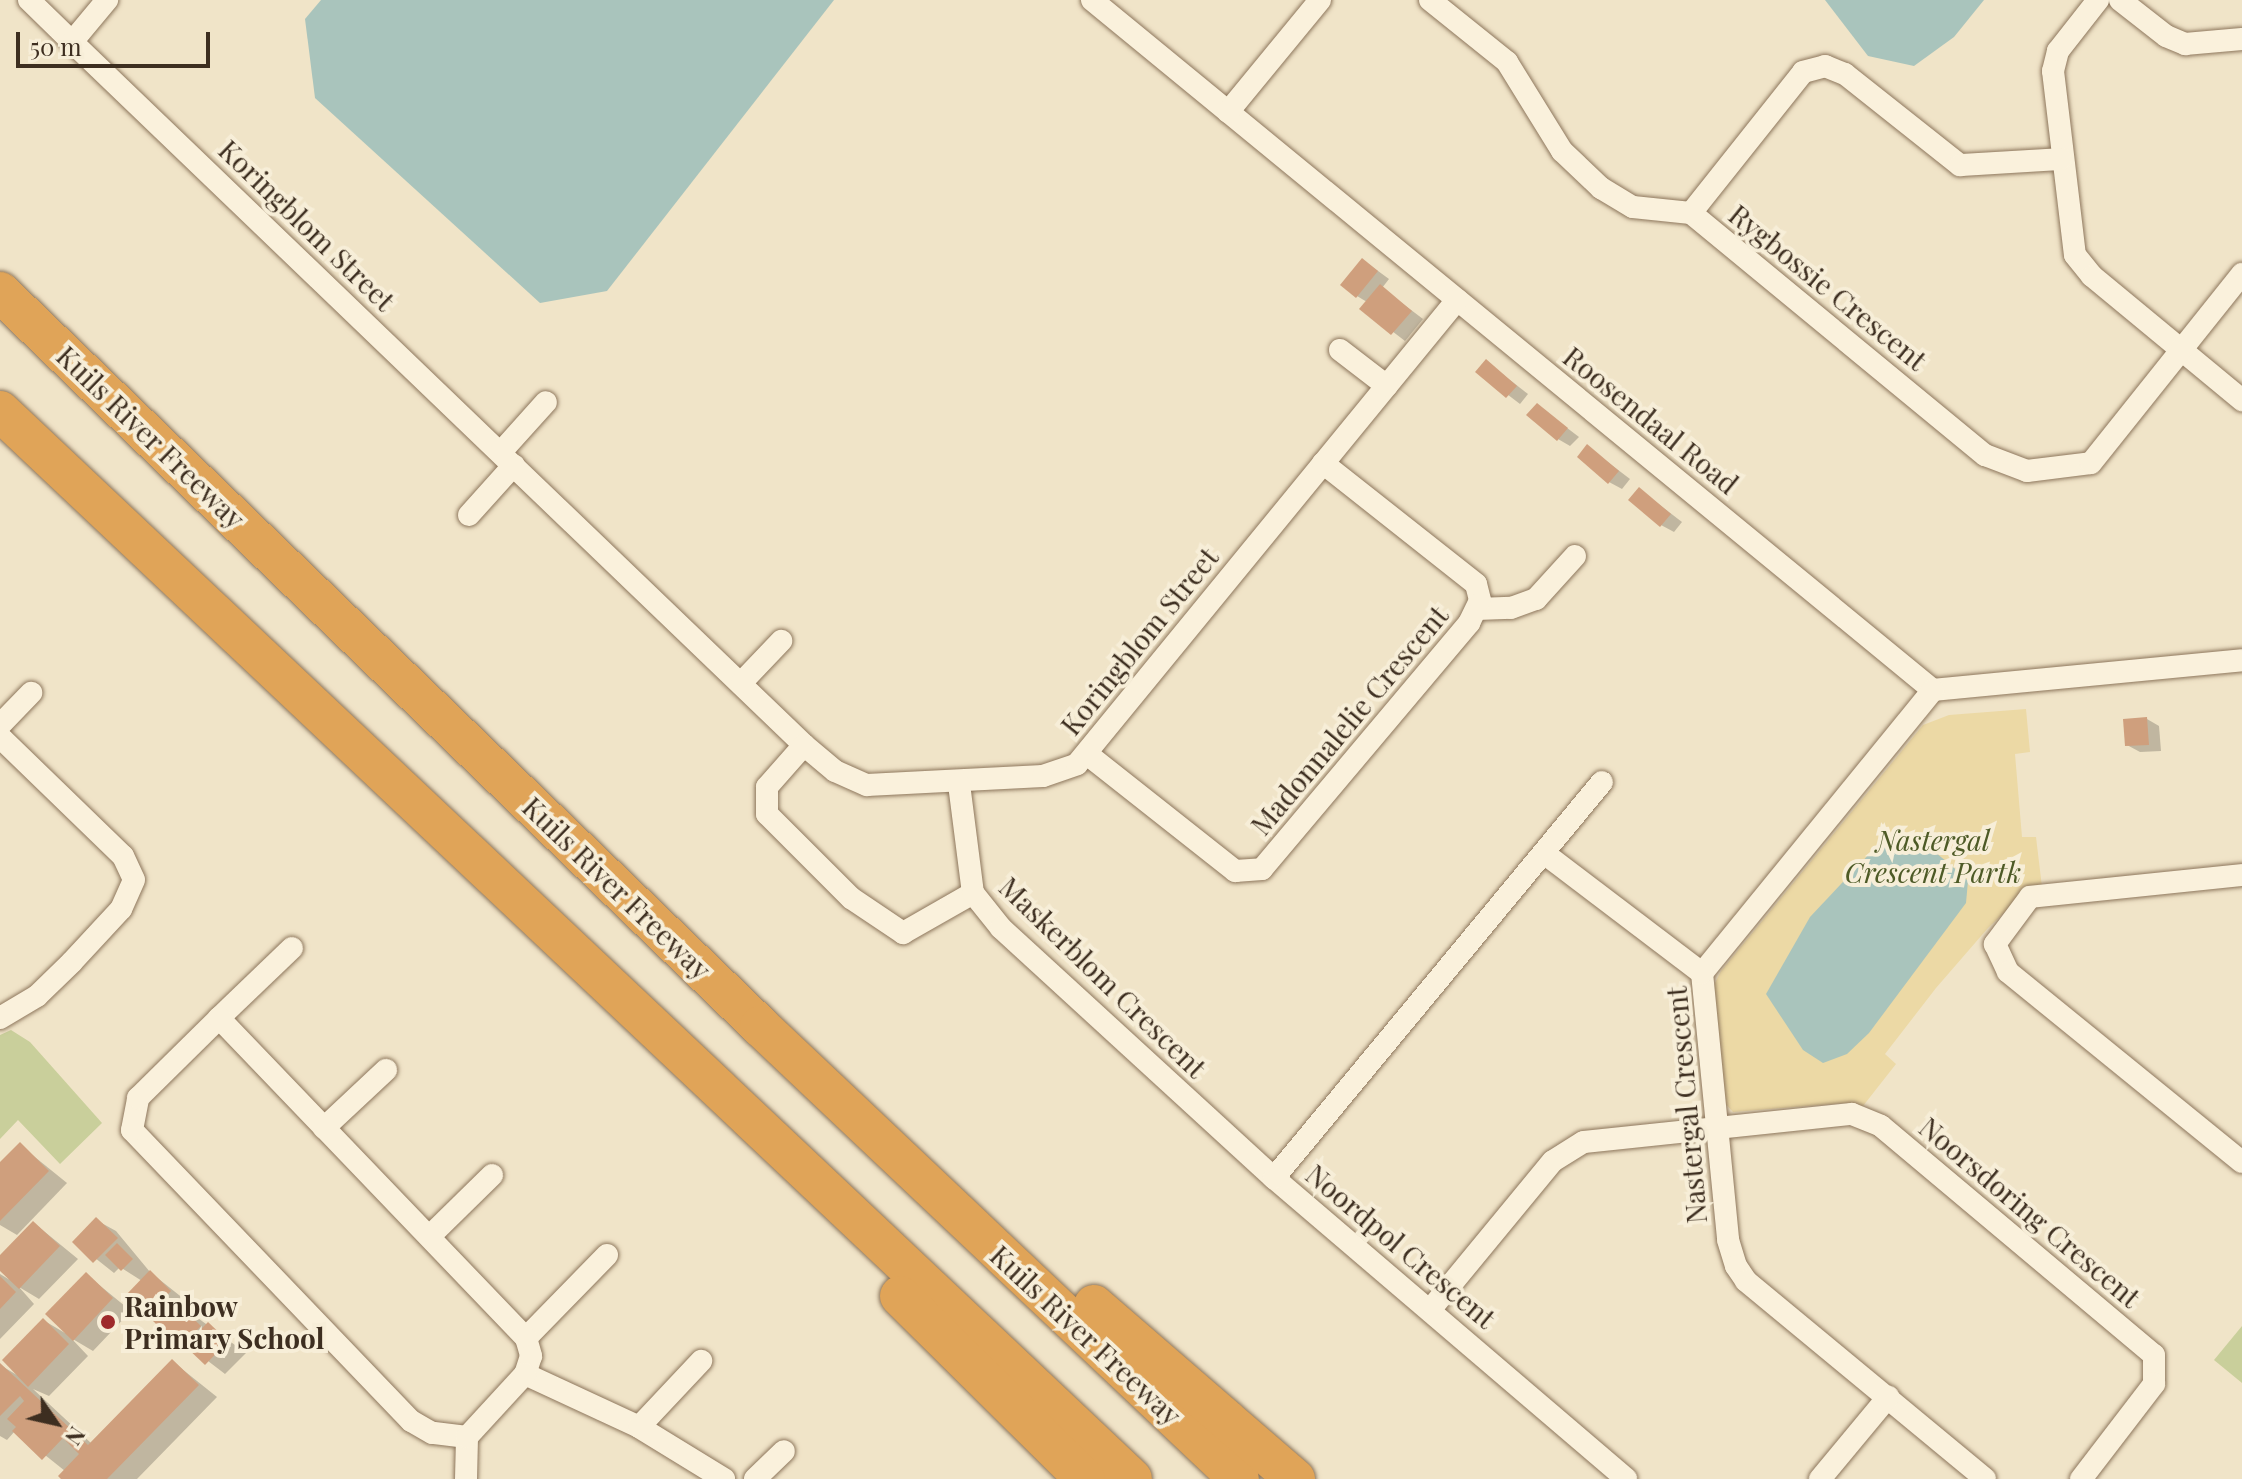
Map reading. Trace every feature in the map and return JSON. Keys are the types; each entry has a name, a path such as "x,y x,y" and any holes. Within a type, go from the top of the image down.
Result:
{"highway":[{"name":"Kuils River Freeway","path":"0,292 760,1026 1239,1479"},
{"path":"0,411 1132,1479"},
{"path":"760,1026 873,1107 1295,1479"},
{"path":"763,1130 809,1206 1085,1479"}],"street":[{"name":"Koringblom Street","path":"29,0 742,682 804,745 835,771 858,783 959,784 1055,775 1087,754 1457,300"},
{"path":"72,42 107,0"},
{"name":"Roosendaal Road","path":"1092,0 1933,690"},
{"path":"1228,112 1320,0"},
{"path":"1430,0 1507,62 1562,151 1601,188 1633,207 1691,213"},
{"path":"2098,0 2054,61 2061,159 2075,255 2181,351 2242,400"},
{"path":"2120,0 2166,36 2185,44 2242,39"},
{"name":"Rygbossie Crescent","path":"2061,159 1960,165 1845,74 1825,66 1803,72 1691,213 1985,455 2014,469 2051,471 2091,463 2242,274"},
{"path":"1340,350 1387,386"},
{"path":"469,515 546,402"},
{"name":"Madonnalelie Crescent","path":"1087,754 1235,871 1262,869 1477,609 1476,584 1323,463"},
{"path":"1477,609 1511,608 1536,599 1575,556"},
{"path":"742,682 781,641"},
{"path":"1933,690 2242,660"},
{"name":"Nastergal Crescent","path":"1933,690 1702,973 1728,1240 1736,1266 1746,1281 1985,1479"},
{"path":"0,725 31,693"},
{"path":"0,737 123,856 134,880 121,909 72,962 37,996 0,1018"},
{"path":"804,745 767,787 767,814 851,898 903,933 945,904 973,893"},
{"name":"Noordpol Crescent","path":"1602,782 1274,1178 1626,1479"},
{"name":"Maskerblom Crescent","path":"959,784 973,893 1031,957 1274,1178"},
{"path":"1545,854 1702,973"},
{"path":"2242,875 2030,897 1995,944 2008,972 2242,1162"},
{"path":"292,948 138,1098 131,1120 137,1138 411,1421 432,1433 467,1437"},
{"path":"219,1018 526,1338 531,1356 525,1374 467,1437 466,1479"},
{"path":"324,1128 386,1070"},
{"name":"Noorsdoring Crescent","path":"1717,1125 1852,1114 1869,1119 2154,1355 2154,1384 2081,1479"},
{"path":"1430,1310 1533,1183 1570,1148 1603,1137 1717,1125"},
{"path":"430,1236 492,1175"},
{"path":"526,1338 607,1255"},
{"path":"639,1427 701,1361"},
{"path":"525,1374 639,1427 724,1479"},
{"path":"1820,1479 1888,1397"},
{"path":"755,1479 784,1451"}],"green space":[{"path":"11,1030 30,1042 102,1123 60,1164 18,1120 0,1139 0,1035"},
{"path":"2242,1326 2242,1383 2214,1360"}],"sand":[{"name":"Nastergal Crescent Partk","path":"2026,709 2030,752 2015,754 2022,837 2036,837 2042,887 2024,894 1988,928 1936,988 1885,1054 1896,1064 1863,1106 1845,1103 1733,1112 1722,1100 1713,987 1721,971 1923,725 1949,715"}],"water":[{"path":"321,0 834,0 607,291 540,303 315,98 305,19"},
{"path":"1825,0 1984,0 1954,37 1914,66 1868,56"},
{"path":"1888,834 1914,835 1952,866 1968,881 1966,903 1869,1033 1847,1054 1823,1063 1803,1050 1766,994 1810,917"}],"building":[{"path":"1362,258 1378,271 1356,298 1340,285"},
{"path":"1380,284 1412,311 1391,335 1359,309"},
{"path":"1486,359 1517,386 1506,398 1475,372"},
{"path":"1537,403 1568,428 1557,441 1526,415"},
{"path":"1587,444 1619,471 1608,484 1577,457"},
{"path":"1639,487 1671,514 1660,527 1628,500"},
{"path":"2147,717 2149,745 2125,746 2123,719"},
{"path":"20,1142 49,1171 0,1221 0,1162"},
{"path":"96,1217 118,1238 93,1263 72,1242"},
{"path":"33,1221 60,1246 19,1289 0,1271 0,1255"},
{"path":"117,1243 133,1259 121,1271 105,1255"},
{"path":"150,1270 171,1291 146,1317 125,1296"},
{"path":"86,1272 113,1298 73,1341 45,1314"},
{"path":"0,1276 16,1292 0,1309"},
{"path":"173,1299 201,1326 180,1347 153,1321"},
{"path":"43,1318 69,1344 28,1387 2,1360"},
{"path":"208,1322 228,1341 205,1365 185,1346"},
{"path":"172,1359 199,1385 107,1479 61,1479 58,1476 79,1454 63,1438 42,1460 12,1431 16,1427 7,1419 24,1401 20,1396 0,1416 0,1363 88,1445"}],"place":[{"name":"Rainbow Primary School","path":"108,1322"}]}
